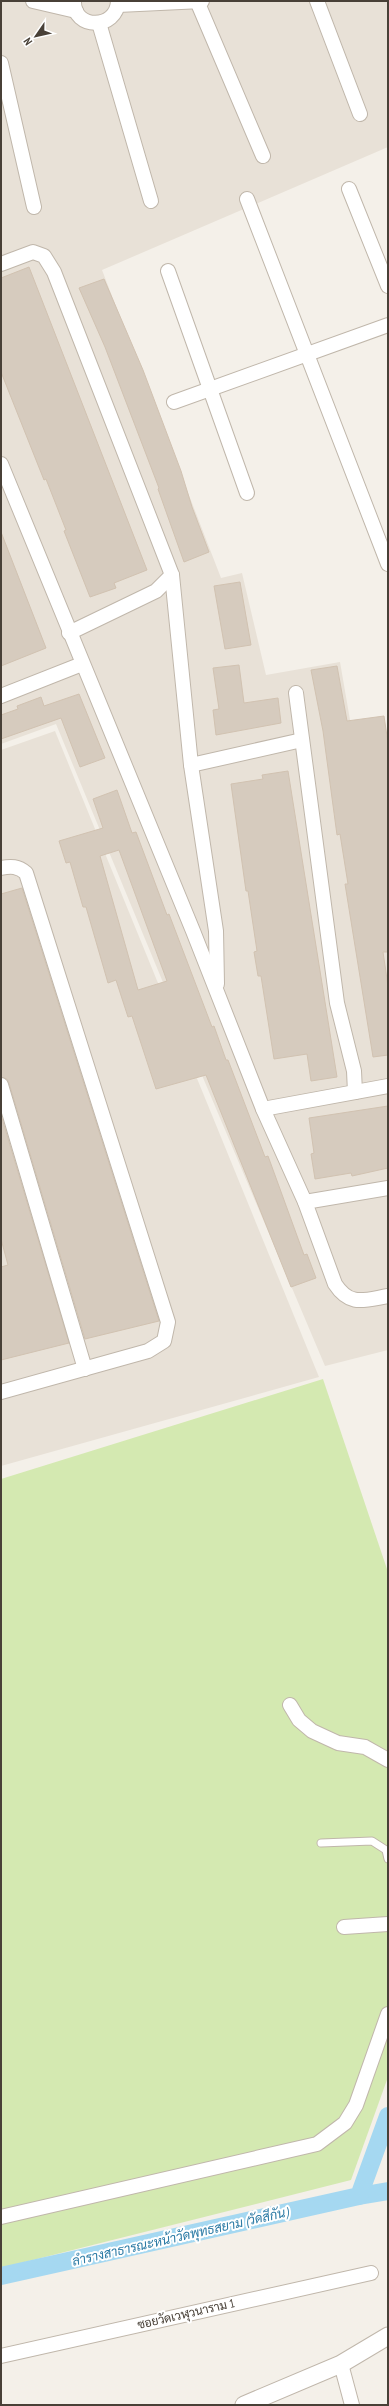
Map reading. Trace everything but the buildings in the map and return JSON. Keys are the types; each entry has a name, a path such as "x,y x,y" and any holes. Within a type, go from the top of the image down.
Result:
{"street":[{"path":"33,1 75,6 85,21 98,23 111,17 118,3 199,1 263,156"},
{"path":"317,1 360,114"},
{"path":"98,23 151,201"},
{"path":"1,63 34,207"},
{"path":"349,189 388,286"},
{"path":"247,199 388,564"},
{"path":"1,264 33,252 44,256 54,272 172,575 191,765 216,931 218,994"},
{"path":"168,271 212,389 248,492"},
{"path":"174,402 388,325"},
{"path":"1,464 218,994 262,1109 305,1202 335,1284 343,1296 356,1301 388,1296"},
{"path":"70,633 156,591 172,575"},
{"path":"1,696 82,664"},
{"path":"296,693 337,1002 354,1071 355,1092"},
{"path":"191,765 302,740"},
{"path":"1,868 14,867 26,873 168,1322 164,1341 148,1350 1,1392"},
{"path":"1,1085 85,1369"},
{"path":"262,1109 388,1086"},
{"path":"305,1202 388,1188"},
{"path":"290,1705 299,1720 312,1731 338,1743 365,1747 388,1760"},
{"path":"344,1927 388,1924"},
{"path":"1,2217 317,2144 345,2123 356,2105 388,2014"},
{"name":"ซอยวัดเวฬุวนาราม 1","path":"1,2356 371,2273"},
{"path":"244,2405 341,2364 388,2336"},
{"path":"341,2364 352,2405"}],"lane":[{"path":"321,1843 372,1841 386,1850 388,1859"}],"shaded area":[{"path":"1,1 388,1 388,147 102,270 221,578 242,573 266,675 340,662 388,940 388,1350 325,1366 179,1021 56,724 1,744"},
{"path":"55,731 319,1377 1,1466 1,750"}],"green space":[{"path":"323,1379 388,1572 388,2077 351,2180 1,2268 1,1479"}],"waterway":[{"name":"ลำรางสาธารณะหน้าวัดพุทธสยาม (วัดสีกัน)","path":"1,2276 359,2196 388,2116"},
{"name":"ลำรางสาธารณะหน้าวัดพุทธสยาม (วัดสีกัน)","path":"359,2196 388,2191"}]}
